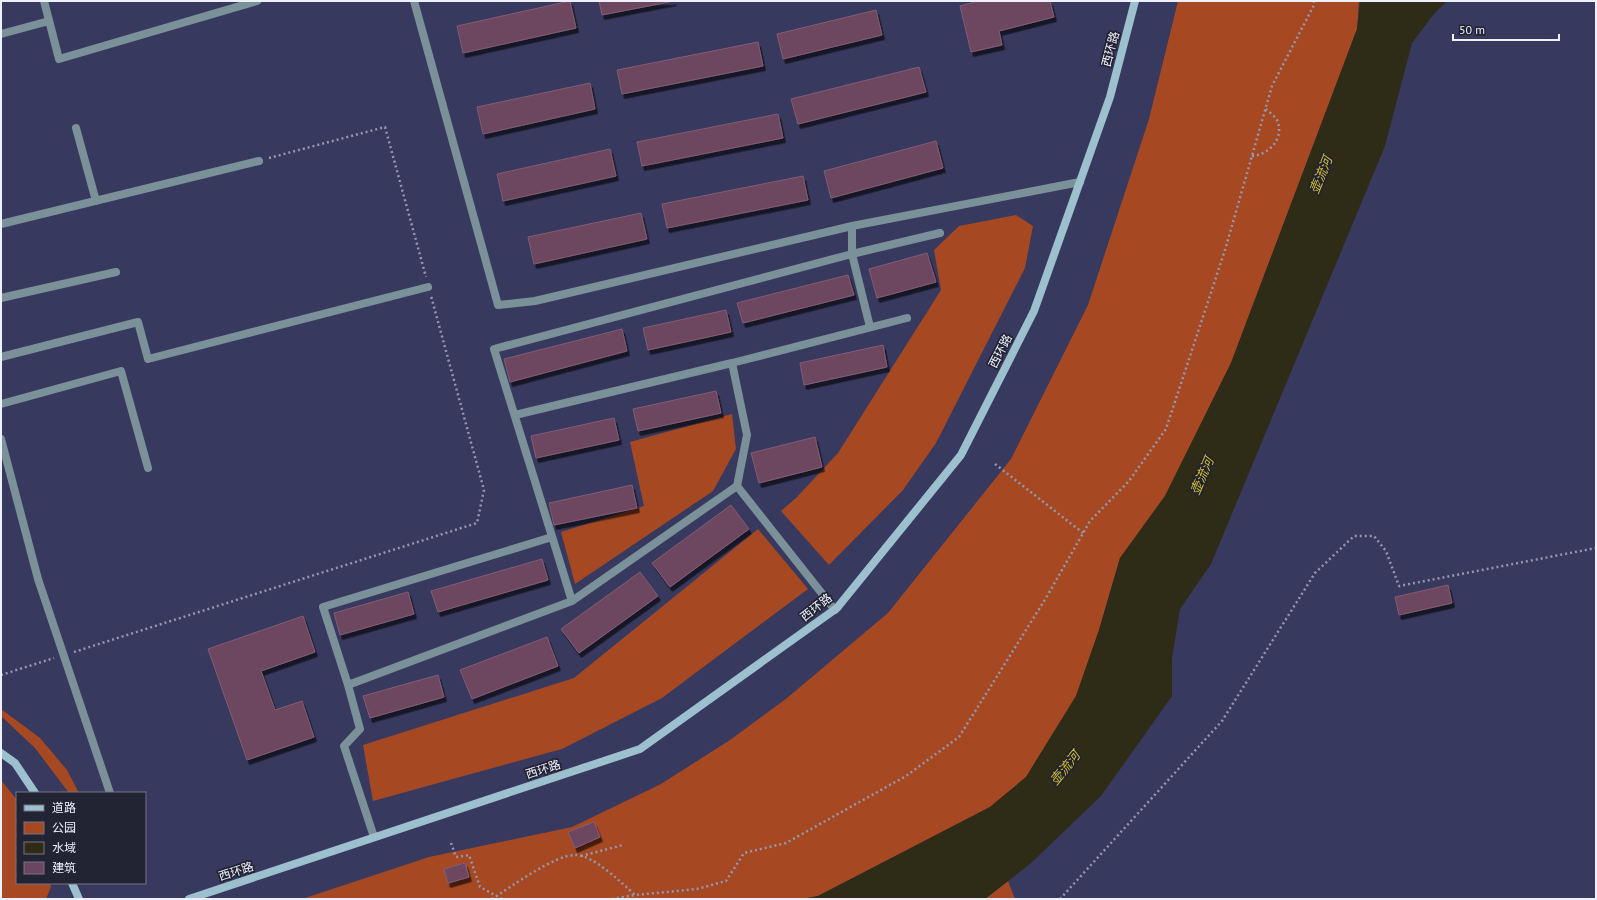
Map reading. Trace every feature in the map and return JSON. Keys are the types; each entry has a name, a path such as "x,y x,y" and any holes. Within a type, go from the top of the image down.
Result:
{"main road":[{"name":"西环路","path":"189,899 640,749 835,610 960,455 1034,311 1110,97 1135,1"},
{"path":"1,753 15,763 34,792"},
{"path":"72,884 79,899"}],"street":[{"path":"44,1 59,59 258,1"},
{"path":"414,1 498,305 535,301 852,226 1080,182"},
{"path":"1,34 49,21"},
{"path":"76,128 96,201"},
{"path":"1,224 259,161"},
{"path":"852,226 852,254 870,327"},
{"path":"572,601 494,349 852,254 940,234"},
{"path":"1,298 116,272"},
{"path":"1,357 138,322 148,359 428,287"},
{"path":"515,415 732,363 907,318"},
{"path":"348,685 572,601 737,486 747,435 732,363"},
{"path":"1,404 121,371 148,468"},
{"path":"1,439 38,579 110,792"},
{"path":"737,486 835,610"},
{"path":"374,837 344,746 360,730 348,685 323,607 552,537"}],"path":[{"path":"612,899 635,895 697,889 726,881 744,853 786,843 906,776 959,737 1046,598 1090,521 1128,481 1166,429 1225,250 1272,86 1314,5 1314,1"},
{"path":"1252,156 1259,156 1273,146 1279,134 1277,119 1266,109"},
{"path":"1,675 477,523 484,490 384,127 259,161"},
{"path":"995,464 1083,533"},
{"path":"1060,899 1222,721 1315,573 1354,536 1374,536 1386,551 1399,586 1596,548"},
{"path":"451,843 456,857 469,855 480,887 502,899"},
{"path":"581,856 623,845"},
{"path":"492,899 558,858 576,854 603,866 635,895"}],"green space":[{"path":"1178,1 1359,1 1357,29 1231,363 1165,496 1120,558 1099,630 1076,696 1026,777 990,807 818,896 803,899 302,899 429,857 572,827 661,784 730,740 787,698 888,613 1011,459 1088,305 1149,119"},
{"path":"1016,215 1033,226 1025,268 936,443 903,490 829,565 781,511 797,497 838,453 941,290 934,250 959,226"},
{"path":"732,414 736,449 713,491 575,584 561,532 644,506 630,442"},
{"path":"758,529 808,589 662,698 562,749 373,801 363,745 574,678"},
{"path":"1,709 40,738 67,770 78,792 68,792 35,748 1,716"},
{"path":"1,780 16,799 16,884 50,884 51,887 46,899 1,899"},
{"path":"1008,881 1015,899 985,899"}],"water":[{"name":"壶流河","path":"1360,1 1447,1 1433,15 1412,43 1385,146 1211,564 1180,609 1172,658 1172,696 1101,796 1031,863 985,899 803,899 818,896 990,807 1026,777 1076,696 1099,630 1120,558 1165,496 1231,363 1357,29"}],"building":[{"path":"570,1 576,28 463,53 457,26"},
{"path":"599,1 674,1 602,15"},
{"path":"978,1 1050,1 1054,17 999,31 1002,45 971,52 960,6"},
{"path":"876,10 882,35 783,59 777,34"},
{"path":"758,42 763,66 622,94 617,70"},
{"path":"919,67 926,92 798,124 791,99"},
{"path":"590,83 595,109 483,134 477,107"},
{"path":"778,114 783,138 642,166 637,142"},
{"path":"936,141 943,168 831,198 824,171"},
{"path":"610,149 616,176 503,201 497,174"},
{"path":"803,176 808,200 667,228 662,204"},
{"path":"641,213 647,239 534,264 528,237"},
{"path":"927,253 936,282 877,298 869,269"},
{"path":"848,275 854,295 743,323 737,303"},
{"path":"726,310 731,332 648,350 643,328"},
{"path":"622,329 627,351 510,382 504,359"},
{"path":"883,345 887,367 804,385 800,363"},
{"path":"716,391 721,413 638,431 633,409"},
{"path":"614,418 619,440 536,458 531,436"},
{"path":"815,437 822,467 759,483 751,453"},
{"path":"632,485 637,508 554,525 549,503"},
{"path":"731,505 749,529 670,587 652,563"},
{"path":"542,559 548,580 438,612 431,591"},
{"path":"640,572 658,596 579,653 561,629"},
{"path":"1448,585 1452,603 1399,615 1395,597"},
{"path":"408,592 414,614 340,635 334,613"},
{"path":"303,616 315,652 261,671 275,710 302,701 314,737 247,760 208,649"},
{"path":"547,637 558,666 472,699 460,670"},
{"path":"438,675 444,697 370,718 363,696"},
{"path":"594,822 600,837 575,848 568,832"},
{"path":"465,863 469,877 448,883 444,869"}]}
